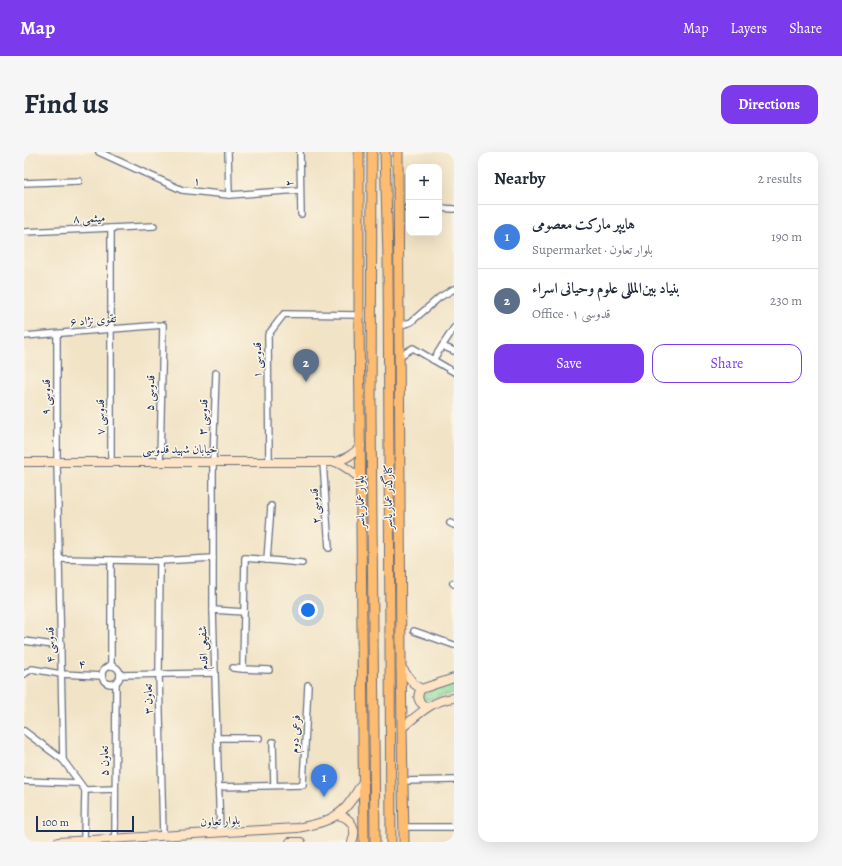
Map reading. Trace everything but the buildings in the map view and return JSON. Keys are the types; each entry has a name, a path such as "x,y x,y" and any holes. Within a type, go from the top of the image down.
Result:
{"main road":[{"path":"359,152 364,842"},
{"name":"بلوار عمار یاسر","path":"372,152 371,413 375,842"},
{"path":"385,152 387,228 391,842"},
{"name":"کنارگذر عمار یاسر","path":"398,152 401,667 404,842"},
{"path":"387,228 399,272"},
{"path":"360,363 372,314"},
{"path":"388,436 400,436"},
{"path":"336,462 348,458 361,446"},
{"name":"خیابان شهید قدوسی","path":"24,462 336,462"},
{"path":"336,462 355,473 361,480"},
{"path":"401,667 414,684 421,689"},
{"path":"427,707 422,705 419,701 418,694 421,689 454,678"},
{"path":"402,728 427,707 440,701 454,698"},
{"name":"بلوار تعاون","path":"58,842 115,841 163,836 297,828 318,824 337,815 349,803 364,780"},
{"path":"337,815 346,818 353,826 354,836 352,842"},
{"path":"290,842 301,842"}],"street":[{"name":"۱","path":"99,152 182,190 229,195 300,190"},
{"path":"228,152 229,195"},
{"name":"۲","path":"300,152 301,214"},
{"path":"24,183 79,180"},
{"path":"442,208 454,209"},
{"name":"میثمی ۸","path":"24,232 154,226"},
{"name":"قدوسی ۷","path":"111,228 111,461"},
{"path":"399,326 411,322 436,300 454,289"},
{"name":"قدوسی ۱","path":"269,462 268,335 284,314 359,316"},
{"name":"تقوی نژاد ۶","path":"24,336 163,325"},
{"name":"قدوسی ۵","path":"160,461 163,325"},
{"path":"433,360 454,328"},
{"name":"قدوسی ۹","path":"57,334 57,461"},
{"path":"442,346 454,351"},
{"path":"400,356 413,348 454,372"},
{"name":"قدوسی ۳","path":"212,461 216,373"},
{"name":"قدوسی ۴","path":"57,461 63,760"},
{"name":"شفیعی اقدم","path":"212,461 213,610 220,833"},
{"name":"قدوسی ۲","path":"323,462 328,548"},
{"path":"267,560 271,506"},
{"path":"59,558 160,561 213,558"},
{"path":"244,669 244,558 302,563"},
{"path":"111,560 111,666"},
{"name":"تعاون ۳","path":"160,561 159,674 163,836"},
{"path":"213,610 244,612"},
{"path":"414,631 454,645"},
{"path":"24,641 61,646"},
{"path":"108,666 116,667 120,672 120,675 120,678 116,684 107,684 102,679 103,670 108,666"},
{"path":"233,668 269,670"},
{"name":"۴","path":"24,674 32,669 61,674 102,676"},
{"path":"120,675 215,673"},
{"name":"تعاون ۵","path":"115,841 116,684"},
{"name":"فرعی دوم","path":"274,785 303,785 308,685"},
{"path":"24,731 63,760 85,790 84,841"},
{"path":"217,738 259,738"},
{"path":"218,787 274,785 273,742"},
{"path":"403,781 454,780"},
{"path":"24,781 79,783"},
{"path":"85,790 115,789"},
{"path":"404,827 454,827"}],"green space":[{"path":"454,682 454,693 425,700 422,697 433,690"}],"place":[{"name":"بنیاد بین‌المللی علوم وحیانی اسراء","path":"306,382"},
{"name":"هایپر مارکت معصومی","path":"324,797"}]}
